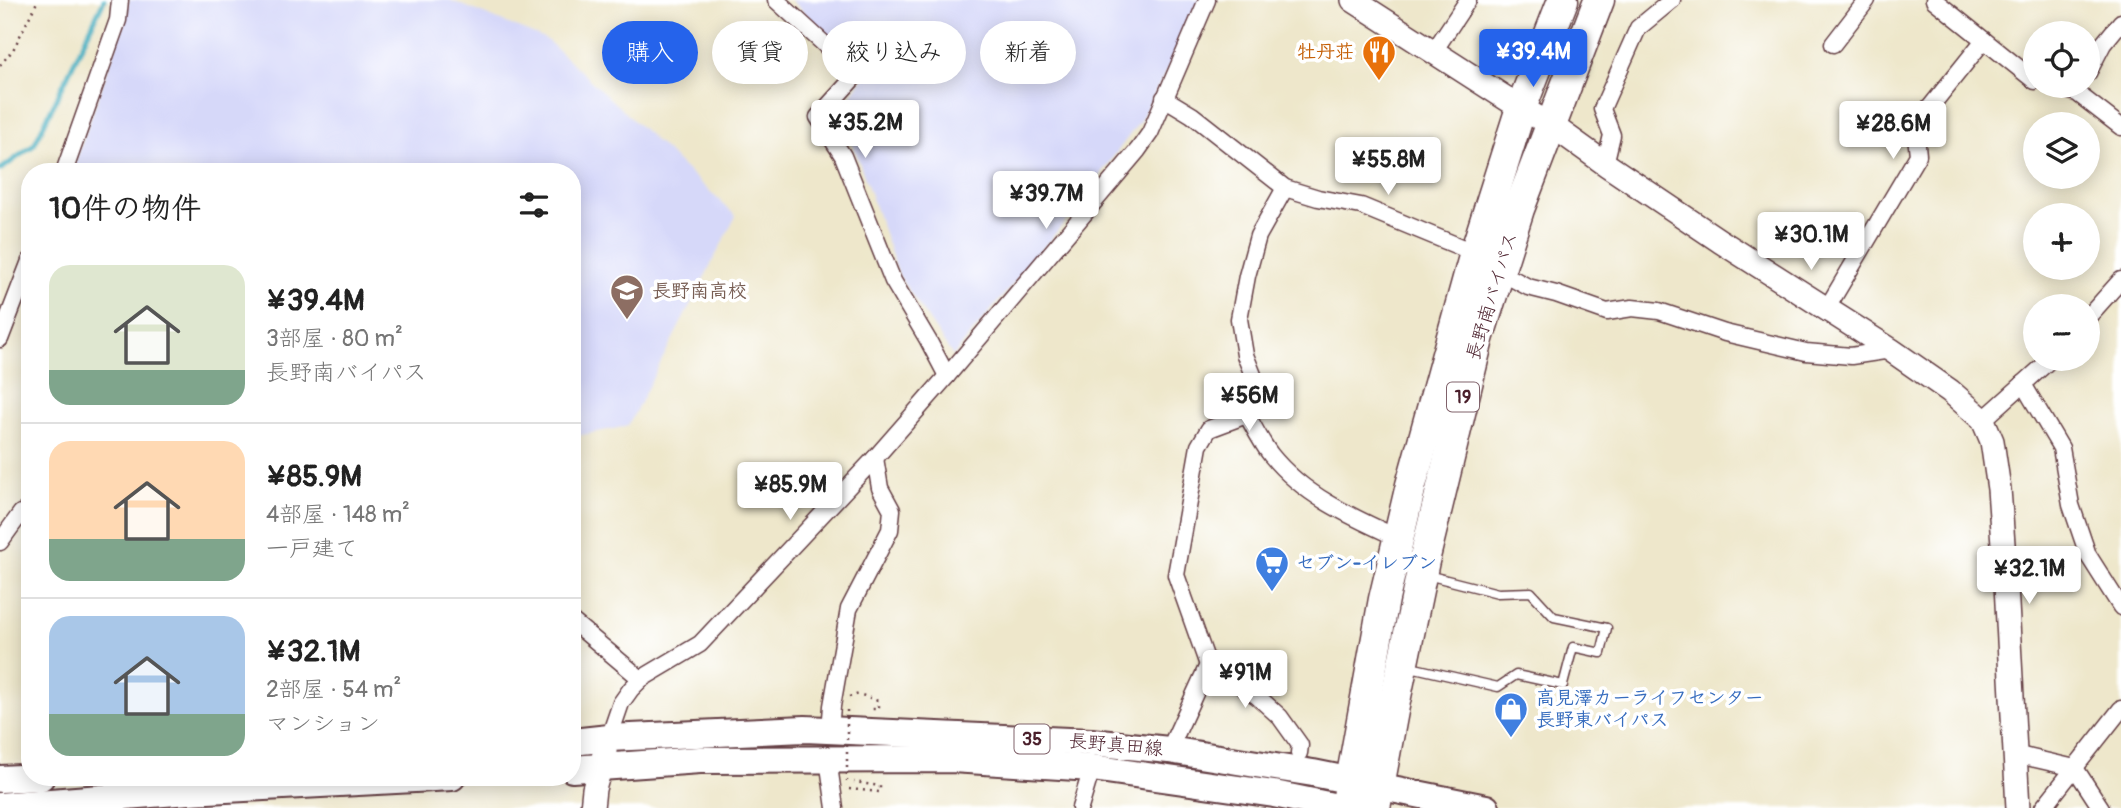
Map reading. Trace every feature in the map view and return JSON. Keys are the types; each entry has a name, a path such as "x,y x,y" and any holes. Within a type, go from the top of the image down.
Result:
{"highway":[{"name":"長野南バイパス","path":"1346,798 1398,538 1475,253 1521,108 1563,0"},
{"name":"長野南バイパス","path":"1377,797 1421,573 1478,339 1518,209 1599,0"}],"main road":[{"name":"長野真田線","path":"581,741 805,729 839,720 1169,750 1346,798"},
{"name":"長野真田線","path":"581,769 700,760 952,759 1092,768 1274,801 1377,797 1486,808"},
{"path":"0,779 21,778"},
{"path":"0,806 294,786"}],"street":[{"path":"67,163 118,20 120,0"},
{"path":"776,0 857,74 818,117 843,156 893,281 947,376"},
{"path":"592,808 594,789 621,703 641,679 700,644 875,458 1138,150 1150,133 1208,0"},
{"path":"1353,0 1550,124 1720,241 1891,350 1950,391 1983,420 1993,441 1997,469 2018,808"},
{"path":"1434,51 1468,0"},
{"path":"1607,165 1612,135 1602,109 1638,27 1672,0"},
{"path":"1833,44 1867,0"},
{"path":"1934,0 2023,71"},
{"path":"2100,50 2121,22"},
{"path":"1826,308 1918,155 1915,126 1984,40"},
{"path":"1164,98 1192,115 1285,188 1318,198 1361,206 1475,253"},
{"path":"2089,98 2121,127"},
{"path":"1285,188 1258,236 1239,319 1245,355 1253,375 1241,417 1209,429 1199,446 1176,575 1208,664 1257,696 1280,718 1300,745 1299,753"},
{"path":"1500,272 1528,286 1607,312 1632,308 1659,311 1725,333 1806,352 1851,356 1891,350"},
{"path":"2100,304 2121,280"},
{"path":"0,339 21,284"},
{"path":"1983,420 2037,371"},
{"path":"2023,384 2061,448 2071,505 2088,555 2121,607"},
{"path":"1243,408 1270,453 1291,477 1340,511 1398,538"},
{"path":"839,720 832,706 849,609 890,530 892,510 880,488 875,458"},
{"path":"0,542 21,513"},
{"path":"581,629 641,679"},
{"path":"1169,750 1208,664"},
{"path":"2043,808 2121,709"},
{"path":"2014,754 2075,768 2101,808"},
{"path":"828,759 835,808"},
{"path":"1080,808 1092,768"}],"lane":[{"path":"1402,665 1498,687 1516,674 1563,685 1573,647 1601,653 1607,628 1555,617 1531,592 1498,593 1421,573"}],"path":[{"path":"0,65 13,50 38,0"},
{"path":"842,699 859,694 878,701 878,709 868,709"},
{"path":"841,788 880,792 880,786 847,781 839,720 857,710"}],"shaded area":[{"name":"長野南高校","path":"129,0 450,0 547,40 736,216 628,426 581,435 581,163 75,163 122,29"},
{"path":"791,0 1204,0 1140,121 1064,223 953,356 899,276 854,147 833,121 859,84 966,84 966,21 822,21 822,30"}],"waterway":[{"path":"0,170 34,145 104,0"}],"place":[{"name":"牡丹荘","path":"1379,82"},
{"name":"長野南高校","path":"627,321"},
{"name":"セブン-イレブン","path":"1272,593"},
{"name":"高見澤カーライフセンター 長野東バイパス","path":"1511,739"}]}
